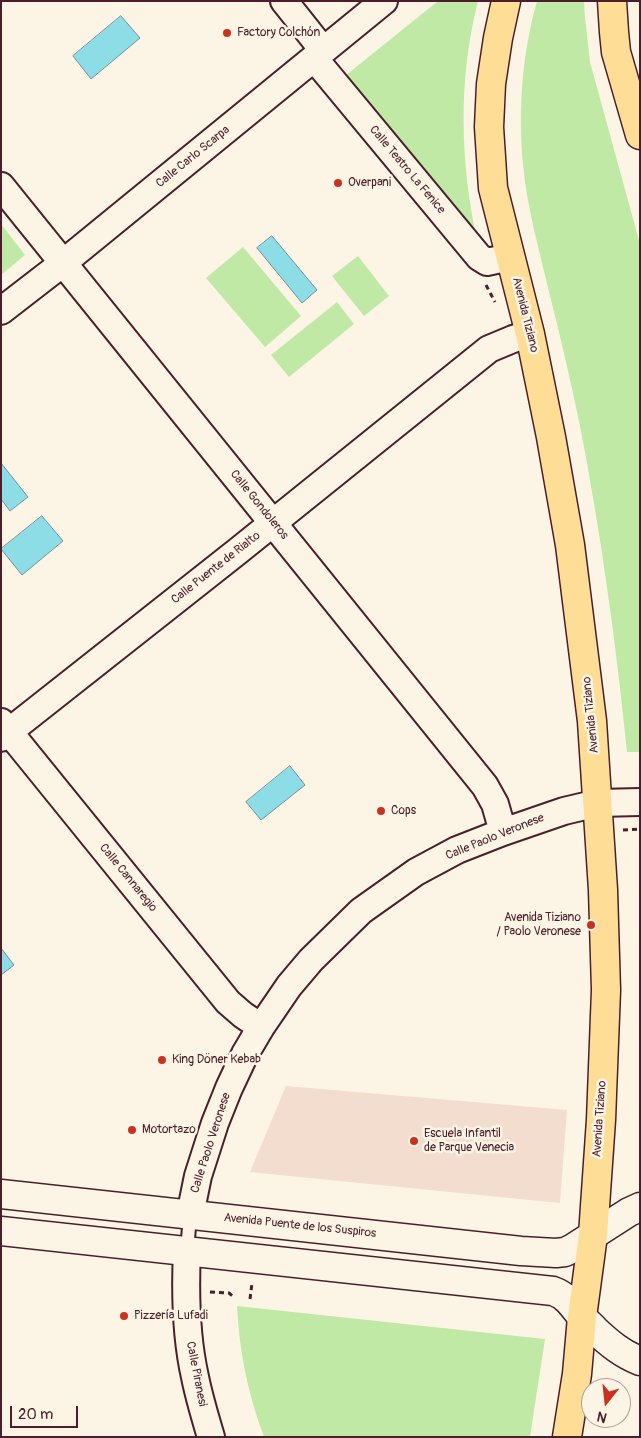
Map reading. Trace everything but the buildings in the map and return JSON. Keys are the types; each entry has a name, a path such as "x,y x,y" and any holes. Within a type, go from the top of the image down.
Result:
{"main road":[{"name":"Avenida Tiziano","path":"506,1 491,84 489,127 493,188 530,334 551,437 570,546 592,721 603,890 606,990 601,1120 593,1235 582,1317 577,1374 567,1437"},
{"path":"612,1 616,52 640,135"}],"street":[{"name":"Calle Teatro La Fenice","path":"284,1 318,54 479,258 487,262 510,257"},
{"name":"Calle Carlo Scarpa","path":"1,311 63,263 384,1"},
{"name":"Calle Gondoleros","path":"1,186 485,786 495,804 503,832"},
{"name":"Calle Puente de Rialto","path":"4,730 273,523 489,350 513,339 530,334"},
{"name":"Calle Cannaregio","path":"4,730 228,1002 243,1016 261,1027"},
{"name":"Calle Paolo Veronese","path":"190,1215 198,1176 215,1123 228,1088 245,1054 261,1027 305,966 361,911 416,872 457,850 503,832 564,811 598,803 640,802"},
{"name":"Avenida Puente de los Suspiros","path":"1,1194 521,1251 556,1253 565,1252 573,1248 628,1212 640,1207"},
{"path":"1,1231 553,1291 561,1294 568,1300 582,1317 616,1349 640,1361"},
{"name":"Calle Piranesi","path":"187,1251 188,1335 195,1376 211,1437"}],"lane":[{"path":"187,1251 190,1215"}],"path":[{"path":"600,832 640,829"}],"shaded area":[{"name":"Escuela Infantil de Parque Venecia","path":"286,1086 567,1110 560,1203 250,1172"}],"green space":[{"path":"438,1 478,1 467,61 464,91 467,180 477,240 345,76"},
{"path":"537,1 584,1 590,62 640,244 640,752 627,752 607,589 588,467 562,344 534,230 525,181 521,123 522,82 528,41"},
{"path":"1,224 25,255 1,275"},
{"path":"243,247 301,316 265,347 206,278"},
{"path":"358,256 389,296 364,316 332,276"},
{"path":"337,302 354,324 289,377 271,355"},
{"path":"237,1306 545,1339 530,1437 264,1437 253,1405 245,1372"}],"water":[{"path":"121,16 140,38 91,79 73,56"},
{"path":"272,236 317,290 302,303 257,248"},
{"path":"1,463 28,497 10,511 1,499"},
{"path":"42,516 63,541 22,575 1,549"},
{"path":"290,766 305,785 261,820 246,802"},
{"path":"1,948 14,965 1,975"}],"place":[{"name":"Factory Colchón","path":"227,33"},
{"name":"Overpani","path":"338,183"},
{"name":"Cops","path":"381,811"},
{"name":"Avenida Tiziano / Paolo Veronese","path":"591,925"},
{"name":"King Döner Kebab","path":"162,1060"},
{"name":"Motortazo","path":"132,1130"},
{"name":"Escuela Infantil de Parque Venecia","path":"414,1141"},
{"name":"Pizzería Lufadi","path":"124,1316"}]}
